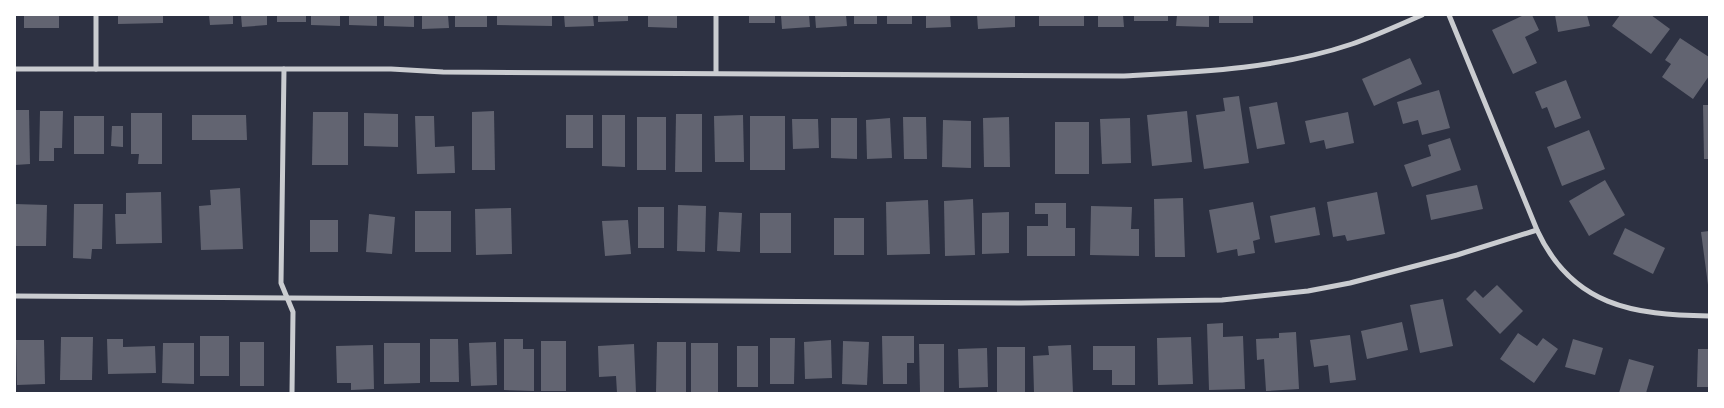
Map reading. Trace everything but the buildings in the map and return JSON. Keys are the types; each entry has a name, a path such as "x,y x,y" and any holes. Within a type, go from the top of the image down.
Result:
{"street":[{"path":"96,15 96,69"},
{"path":"716,15 716,73"},
{"path":"15,69 284,69 1122,76 1233,70 1329,51 1352,44 1422,15"},
{"path":"1448,15 1537,230 1560,269 1589,293 1608,302 1641,312 1709,316"},
{"path":"284,69 281,283 293,312 292,393"},
{"path":"15,296 1021,303 1222,300 1308,291 1350,283 1457,255 1537,230"}]}
